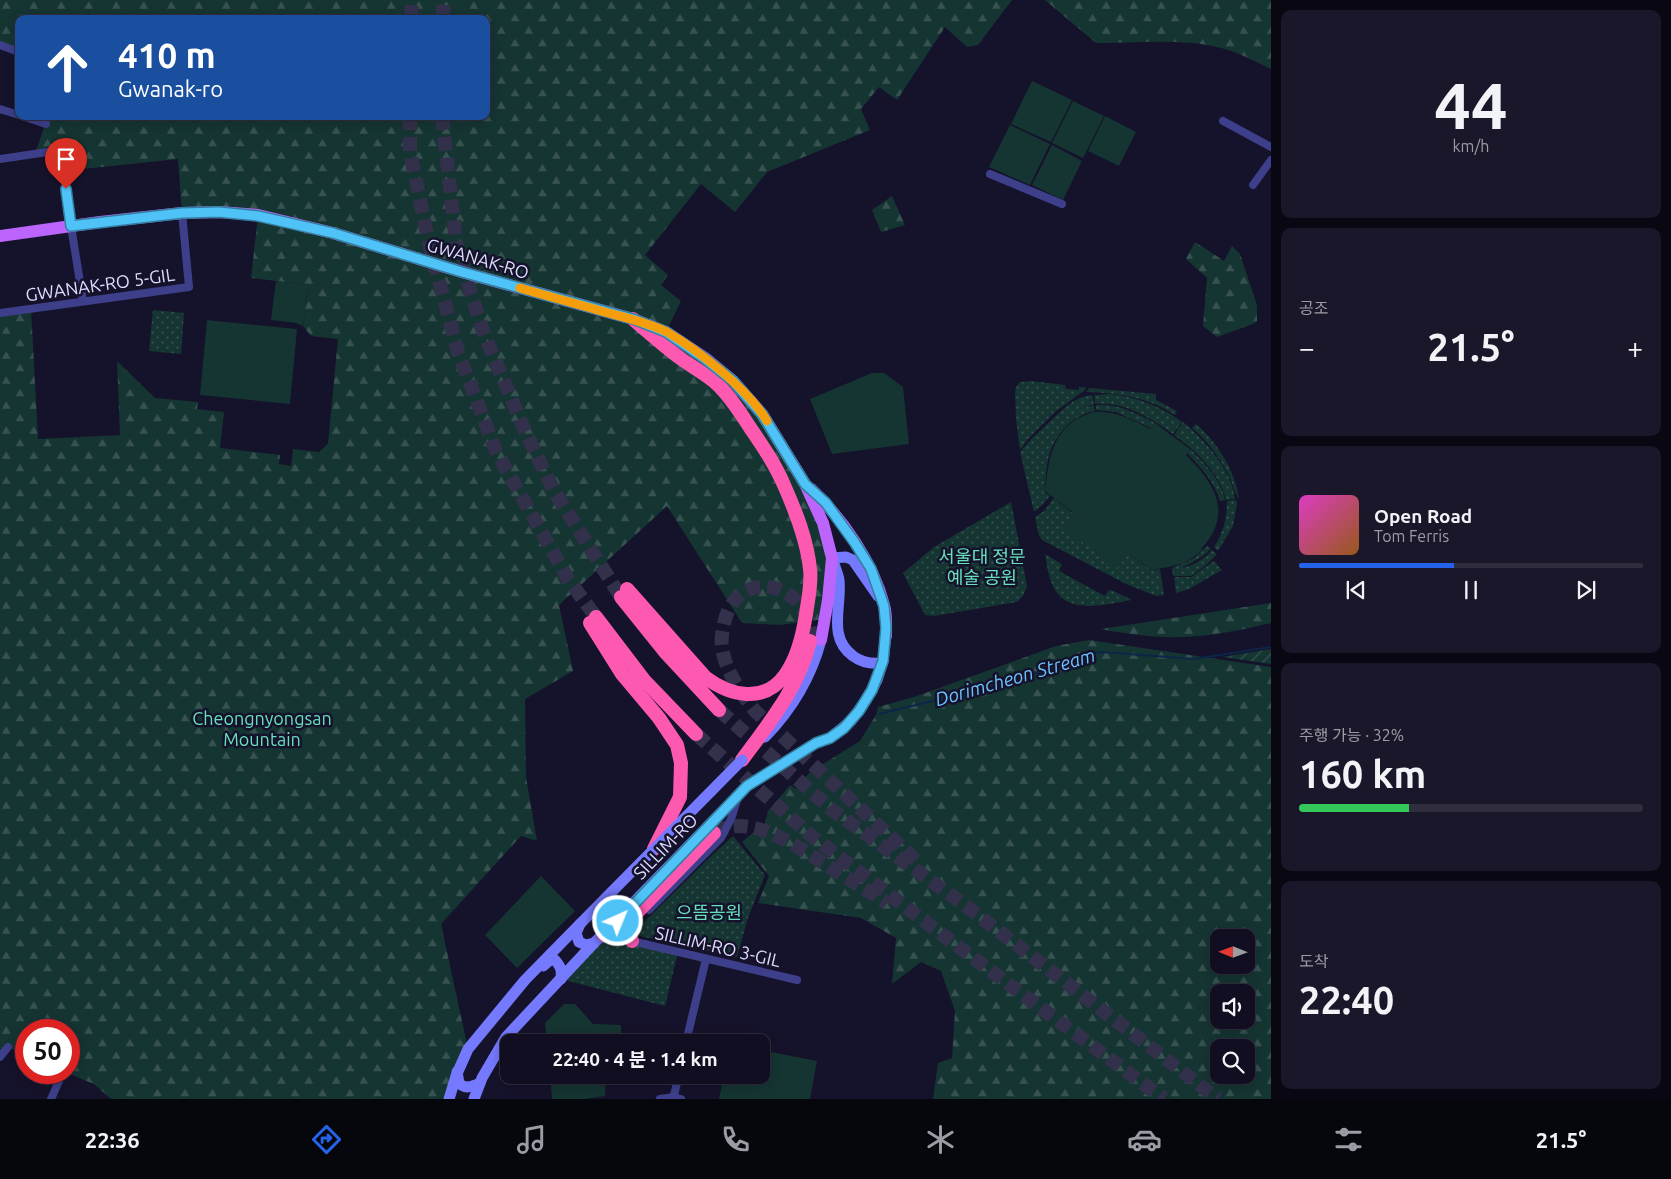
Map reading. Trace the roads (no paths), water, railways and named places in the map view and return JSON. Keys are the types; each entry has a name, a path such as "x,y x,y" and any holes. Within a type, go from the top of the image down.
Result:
{"highway":[{"path":"633,319 679,357 717,384 736,406 768,454 783,484 800,525 811,570 804,629 796,654 786,674 780,680 767,690 754,694 736,694 718,686 705,676 624,593 672,659 719,710"},
{"path":"653,852 680,797 681,763 676,745 659,718 622,674 593,620 644,680 696,734"},
{"path":"742,760 787,698 816,641"},
{"path":"599,939 628,922 714,834"},
{"path":"628,922 626,932 632,941"}],"main road":[{"name":"GWANAK-RO","path":"0,236 182,213 239,213 284,221 333,233 462,272 633,319 666,332 733,381 762,414 805,484 823,523 832,558 828,600 816,641"},
{"name":"GWANAK-RO","path":"805,484 826,503 871,569 884,606 886,636"},
{"path":"882,663 870,664 857,659 849,653 841,642 837,626 839,580 832,558 846,557 853,560 884,606"},
{"name":"SILLIM-RO","path":"474,1099 493,1057 506,1037 747,786 844,728 859,711 872,690 882,663 886,636"},
{"name":"SILLIM-RO","path":"449,1099 457,1072 468,1049 532,972 653,852 742,760"},
{"path":"580,924 576,933 578,942 586,945 599,939"},
{"path":"532,972 540,969 550,960 555,960 562,970 560,979"},
{"path":"457,1072 459,1082 463,1086 468,1087 480,1083"}],"street":[{"path":"0,45 15,51"},
{"path":"0,109 15,114"},
{"path":"34,120 46,124"},
{"path":"1223,121 1271,147"},
{"path":"0,159 61,150 83,301"},
{"path":"1252,185 1271,160"},
{"path":"990,174 1062,204"},
{"name":"GWANAK-RO 5-GIL","path":"0,313 190,287 182,213"},
{"name":"SILLIM-RO 3-GIL","path":"632,941 630,935 632,927 721,838 731,819 738,797"},
{"name":"SILLIM-RO 3-GIL","path":"599,939 632,941 797,980"},
{"path":"688,1034 706,958"},
{"path":"0,1057 8,1047"},
{"path":"51,1099 58,1084"},
{"path":"660,1099 676,1098 678,1084"}],"waterway":[{"name":"Dorimcheon Stream","path":"879,714 1015,681 1084,654 1102,652 1194,659 1271,647"}],"tunnel":[{"path":"411,15 412,0"},
{"path":"443,0 443,15"},
{"path":"410,120 410,152 428,239 458,352 496,451 568,579 596,617"},
{"path":"442,120 457,249 483,331 524,429 554,491 621,597"},
{"path":"810,641 809,621 801,606 789,594 774,588 758,587 743,592 731,605 722,633 722,647 726,665 739,689 755,711 921,865"},
{"path":"719,710 831,809 966,906 1218,1099"},
{"path":"696,734 809,834 1164,1099"},
{"path":"714,833 728,827 743,826 775,835 806,852 887,903"}],"park label":[{"name":"서울대 정문 예술 공원","path":"982,566"},
{"name":"Cheongnyongsan Mountain","path":"262,728"},
{"name":"으뜸공원","path":"709,912"}]}
